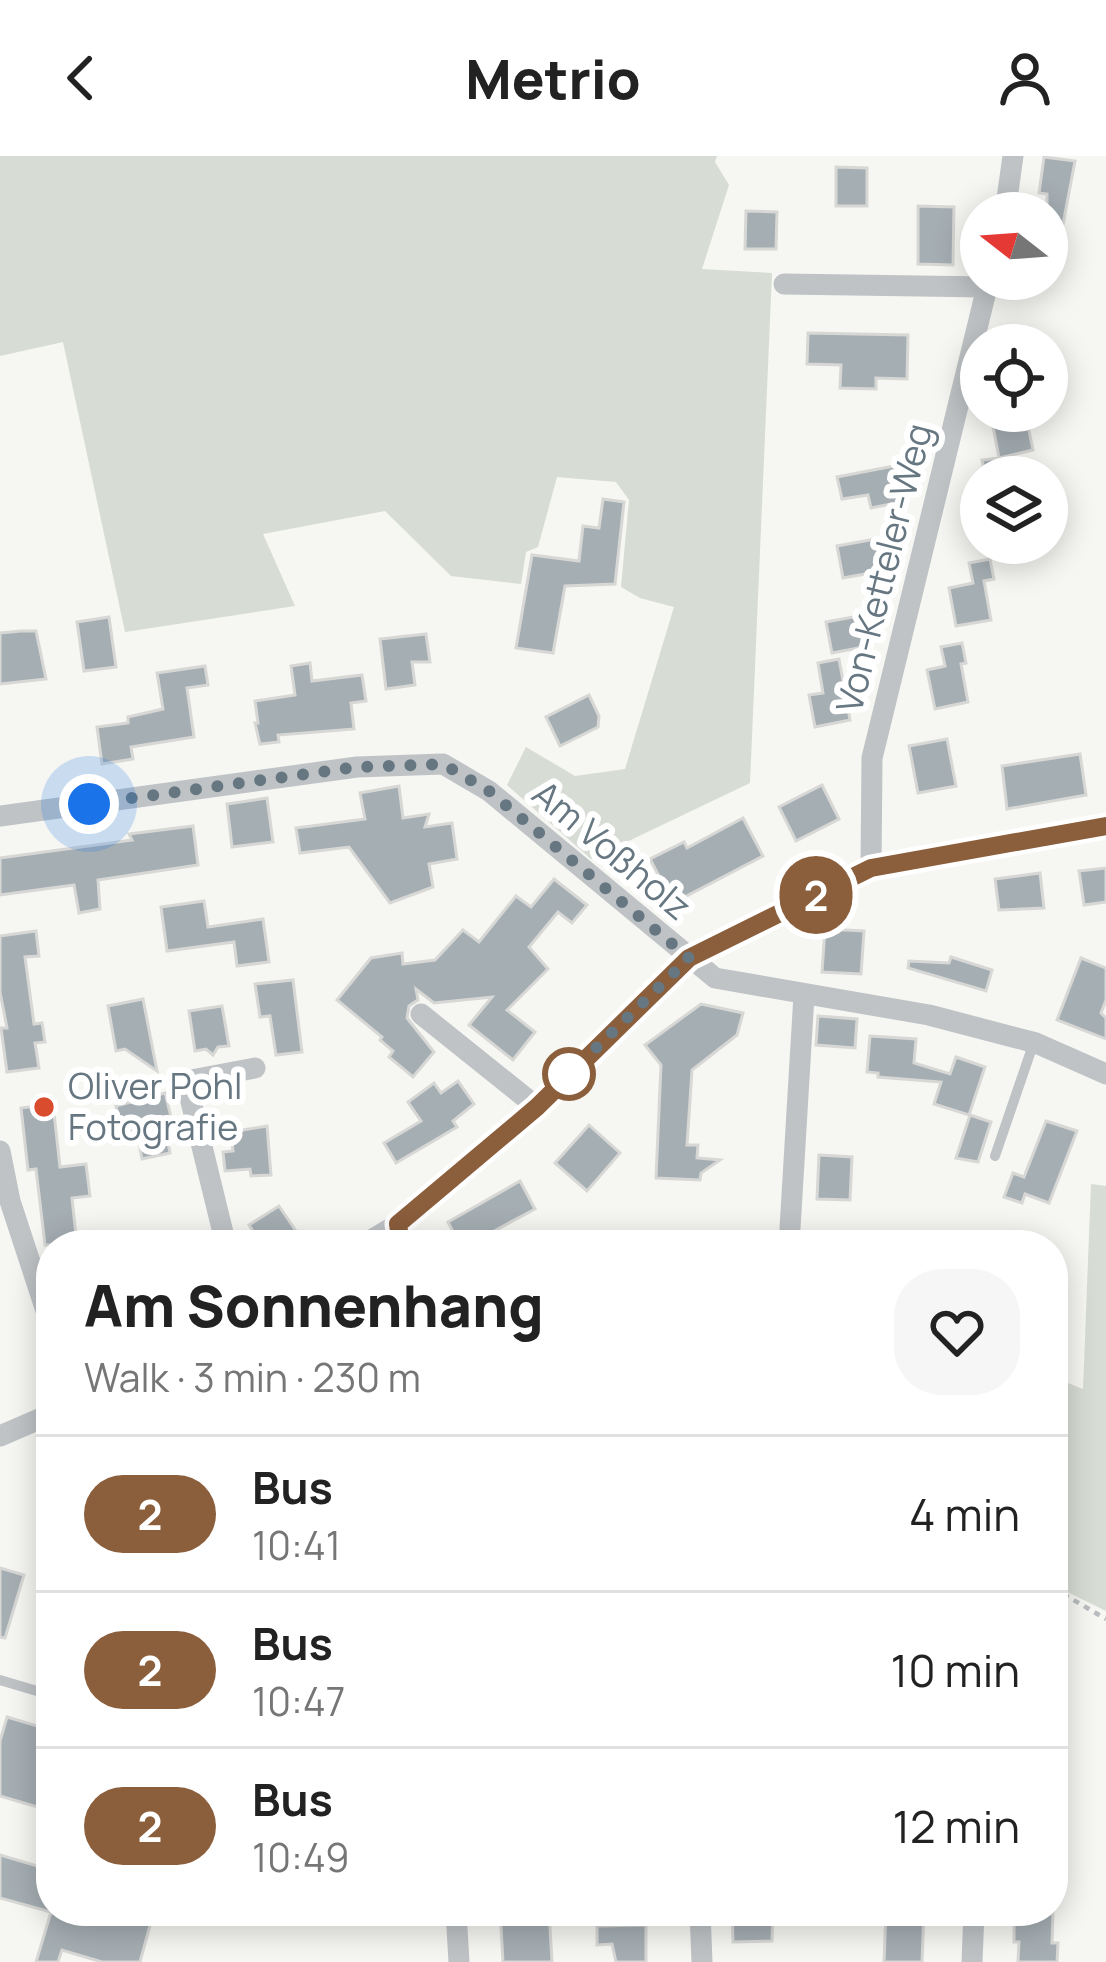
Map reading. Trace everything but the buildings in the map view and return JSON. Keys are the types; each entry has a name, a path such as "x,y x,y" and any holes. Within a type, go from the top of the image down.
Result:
{"street":[{"path":"1007,192 1013,156"},
{"name":"Von-Ketteler-Weg","path":"784,284 960,283"},
{"name":"Von-Ketteler-Weg","path":"871,868 872,758 984,300"},
{"name":"Am Voßholz","path":"0,816 357,767 443,764 489,791 715,978 929,1015 1034,1042 1106,1074"},
{"path":"404,1230 689,958 871,868 1106,826"},
{"path":"790,1230 804,995"},
{"path":"422,1014 537,1107"},
{"path":"222,1230 186,1081 255,1068"},
{"path":"0,1151 10,1202 36,1281"},
{"path":"0,1436 36,1420"},
{"path":"457,1926 459,1962"},
{"path":"701,1926 702,1962"},
{"path":"972,1962 973,1926"}],"lane":[{"path":"995,1156 1034,1042"},
{"path":"0,1680 36,1691"}],"path":[{"path":"1068,1597 1106,1619"}],"shaded area":[{"path":"0,156 717,156 715,162 729,185 702,269 772,273 750,783 591,859 507,785 526,747 575,776 625,769 674,607 621,587 629,500 616,482 557,477 538,547 526,552 521,584 451,576 385,511 263,534 295,606 125,632 63,342 0,356"},
{"path":"1091,1184 1106,1186 1106,1611 1068,1592 1068,1383 1083,1389"}],"bus line":[{"name":"2","path":"399,1230 398,1224 537,1107 689,958 871,868 1106,826"}],"place":[{"name":"Oliver Pohl Fotografie","path":"44,1107"}],"route":[{"path":"89,804 357,767 443,764 489,791 689,958 569,1074"}]}
